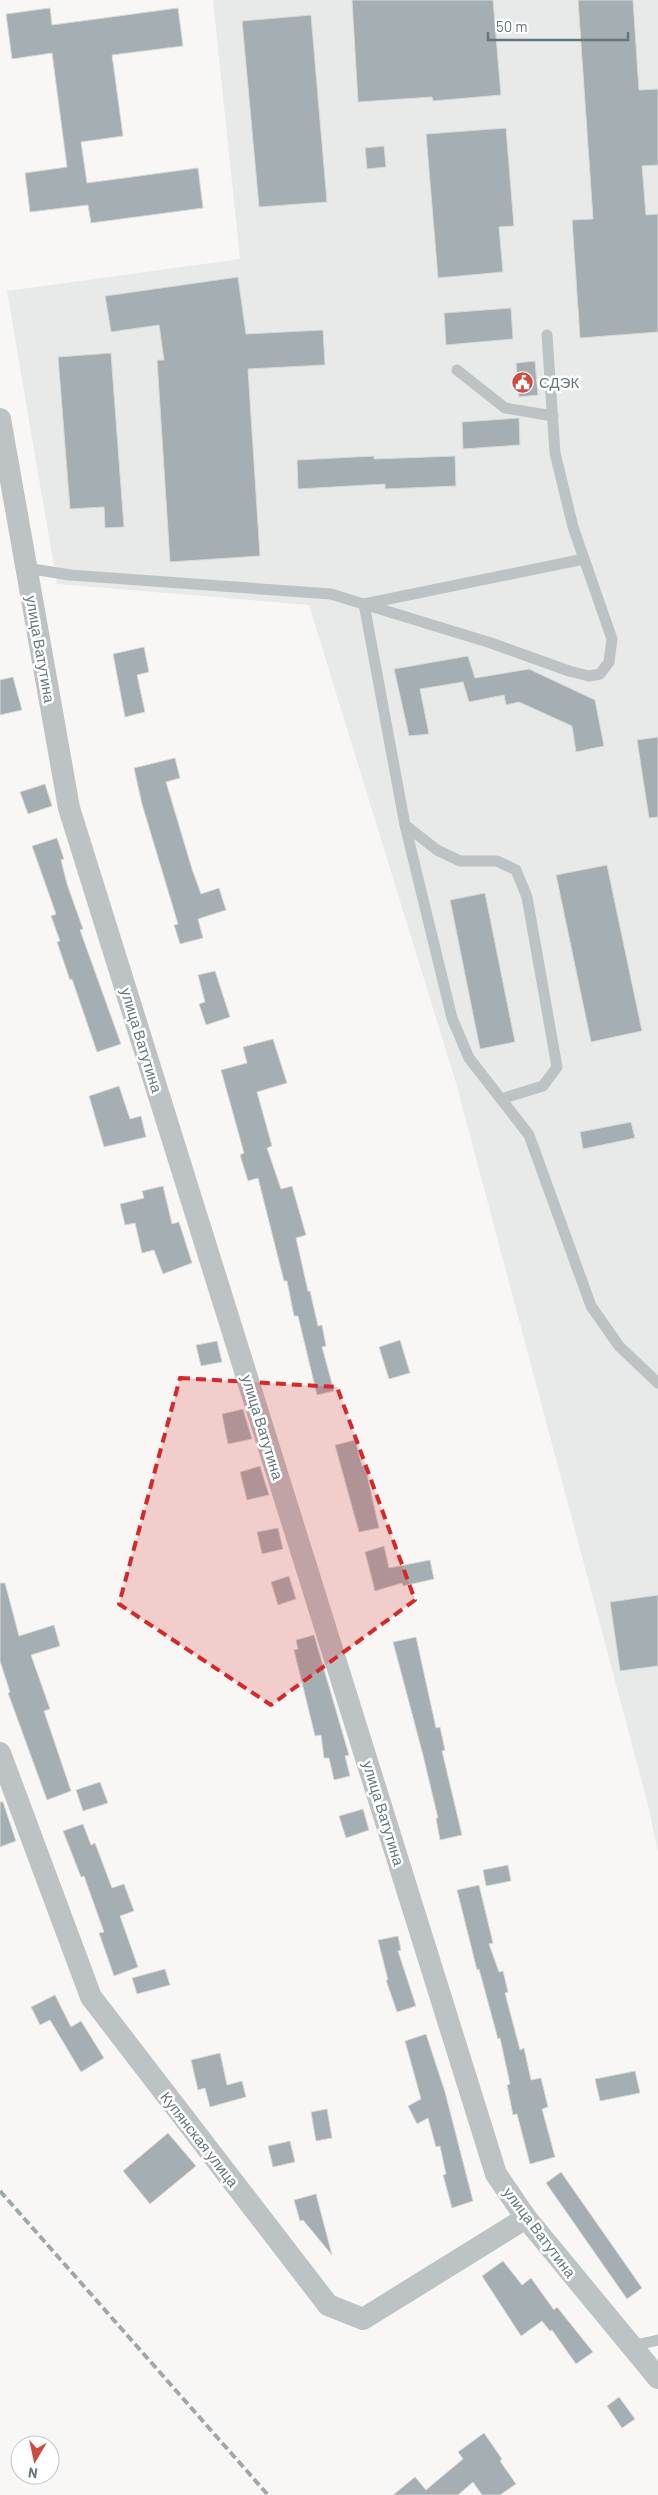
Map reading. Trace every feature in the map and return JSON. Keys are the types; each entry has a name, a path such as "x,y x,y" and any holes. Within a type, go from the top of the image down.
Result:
{"street":[{"name":"улица Ватутина","path":"0,419 6,492 26,568 69,808 496,2174 526,2218 658,2378"},
{"name":"Купянская улица","path":"0,1753 91,1997 328,2305 363,2319 526,2218"}],"lane":[{"path":"26,568 70,575 331,594 491,643 569,671 589,676 600,674 609,662 612,639 572,527 555,453 548,335"},
{"path":"457,370 505,408 553,416"},
{"path":"364,604 584,559"},
{"path":"364,604 405,825 452,1018 469,1058 529,1135 590,1306 619,1346 658,1383"},
{"path":"405,825 437,850 460,861 497,861 516,870 527,897 557,1067 544,1086 500,1099"},
{"path":"631,2346 658,2340"}],"highlighted area":[{"path":"180,1378 337,1387 415,1600 271,1705 119,1604"}],"shaded area":[{"path":"213,0 658,0 658,1852 647,1801 456,1083 309,605 57,584 7,291 240,259"}],"building":[{"path":"352,0 493,0 501,95 433,101 432,97 358,102"},
{"path":"578,0 633,0 639,90 658,89 658,165 642,166 646,215 658,214 658,332 580,338 572,220 593,219"},
{"path":"50,8 52,25 178,8 183,46 112,55 123,136 81,142 87,183 198,168 203,208 91,223 88,205 30,212 25,173 67,167 52,53 12,59 6,14"},
{"path":"311,15 327,202 259,207 242,21"},
{"path":"506,128 514,226 499,227 503,272 438,278 426,134"},
{"path":"384,146 386,167 367,169 365,148"},
{"path":"238,277 246,334 323,330 325,365 248,369 260,556 170,562 157,360 164,360 159,325 111,332 105,296"},
{"path":"511,308 513,339 446,345 444,313"},
{"path":"111,353 124,527 105,528 104,507 70,509 58,357"},
{"path":"535,361 538,395 519,397 516,363"},
{"path":"519,418 520,445 463,449 462,422"},
{"path":"374,456 374,459 455,456 456,486 385,489 385,484 298,489 297,460"},
{"path":"144,647 149,672 137,675 145,712 125,717 113,654"},
{"path":"468,656 475,678 529,669 595,700 604,746 576,752 572,726 519,702 506,705 504,695 469,702 463,682 420,689 429,734 409,736 394,669"},
{"path":"13,677 22,710 0,715 0,680"},
{"path":"658,737 658,817 649,818 637,740"},
{"path":"175,758 180,778 166,782 192,869 201,894 219,888 226,910 198,919 203,938 180,944 174,925 178,924 142,804 134,768"},
{"path":"45,784 52,806 28,814 20,792"},
{"path":"57,838 64,859 61,860 67,884 83,929 80,930 121,1044 97,1052 57,942 60,941 51,916 56,914 32,846"},
{"path":"607,865 642,1031 591,1042 556,875"},
{"path":"485,893 515,1042 480,1049 450,900"},
{"path":"215,971 230,1017 206,1025 199,1004 205,1002 198,975"},
{"path":"273,1039 287,1083 257,1092 272,1146 267,1148 281,1189 292,1186 306,1235 296,1238 318,1326 322,1325 326,1346 322,1347 334,1391 317,1395 298,1316 294,1316 287,1281 284,1281 258,1178 248,1181 240,1155 244,1153 221,1070 247,1063 243,1047"},
{"path":"119,1086 130,1119 141,1116 146,1137 104,1147 89,1096"},
{"path":"631,1122 635,1138 583,1149 580,1132"},
{"path":"163,1186 172,1224 179,1222 192,1263 163,1274 154,1250 142,1253 135,1223 125,1225 120,1204 144,1198 142,1191"},
{"path":"400,1340 410,1373 389,1379 379,1347"},
{"path":"217,1341 222,1362 201,1366 196,1345"},
{"path":"243,1409 252,1439 228,1444 222,1414"},
{"path":"355,1440 362,1466 365,1466 379,1528 359,1532 335,1445"},
{"path":"260,1466 269,1495 247,1500 240,1472"},
{"path":"278,1528 283,1549 262,1554 257,1532"},
{"path":"384,1546 389,1568 430,1560 434,1579 403,1586 402,1583 375,1591 365,1552"},
{"path":"289,1576 296,1599 278,1605 271,1582"},
{"path":"0,1583 5,1583 19,1636 54,1625 60,1646 31,1655 50,1709 44,1711 71,1791 47,1800 8,1693 10,1692 0,1661"},
{"path":"658,1595 658,1666 620,1671 610,1602"},
{"path":"314,1635 349,1755 345,1756 350,1776 334,1780 329,1758 324,1758 321,1735 315,1736 294,1650 298,1649 296,1640"},
{"path":"416,1637 436,1728 440,1727 445,1750 442,1751 462,1835 440,1840 436,1818 438,1818 393,1642"},
{"path":"100,1782 108,1803 83,1811 76,1790"},
{"path":"0,1802 3,1802 16,1841 0,1847"},
{"path":"363,1809 369,1830 346,1838 339,1816"},
{"path":"83,1824 91,1845 95,1843 112,1888 124,1884 134,1911 120,1916 138,1967 114,1976 99,1933 104,1932 84,1876 81,1877 63,1831"},
{"path":"508,1865 511,1881 486,1886 483,1870"},
{"path":"479,1885 493,1943 489,1944 499,1972 503,1971 508,1992 505,1993 520,2050 524,2048 531,2080 541,2078 548,2107 542,2109 555,2157 530,2164 517,2114 513,2115 507,2085 510,2084 500,2038 498,2039 479,1969 477,1970 457,1890"},
{"path":"398,1936 401,1950 398,1951 416,2006 397,2012 386,1980 388,1980 378,1940"},
{"path":"165,1969 170,1985 137,1994 132,1978"},
{"path":"55,1995 71,2027 81,2021 104,2058 81,2072 50,2020 40,2025 31,2007"},
{"path":"426,2034 445,2092 473,2201 452,2208 443,2175 446,2174 440,2146 436,2147 428,2118 417,2124 408,2106 421,2099 405,2041"},
{"path":"220,2053 227,2085 242,2081 246,2097 210,2107 205,2088 198,2090 191,2060"},
{"path":"635,2071 640,2093 600,2101 595,2079"},
{"path":"327,2109 332,2138 316,2141 311,2112"},
{"path":"168,2133 196,2166 150,2204 123,2171"},
{"path":"290,2141 295,2162 273,2167 268,2146"},
{"path":"561,2172 642,2288 627,2299 546,2183"},
{"path":"316,2194 332,2255 303,2220 300,2221 294,2200"},
{"path":"503,2261 522,2285 531,2278 554,2310 557,2307 593,2352 576,2364 552,2330 550,2331 542,2321 521,2336 482,2276"},
{"path":"619,2397 635,2419 622,2428 607,2406"},
{"path":"484,2433 516,2484 500,2495 482,2495 473,2482 458,2495 393,2495 415,2477 426,2490 463,2459 458,2452"}],"railway":[{"path":"0,2191 268,2495"}],"place":[{"name":"СДЭК","path":"523,382"}]}
